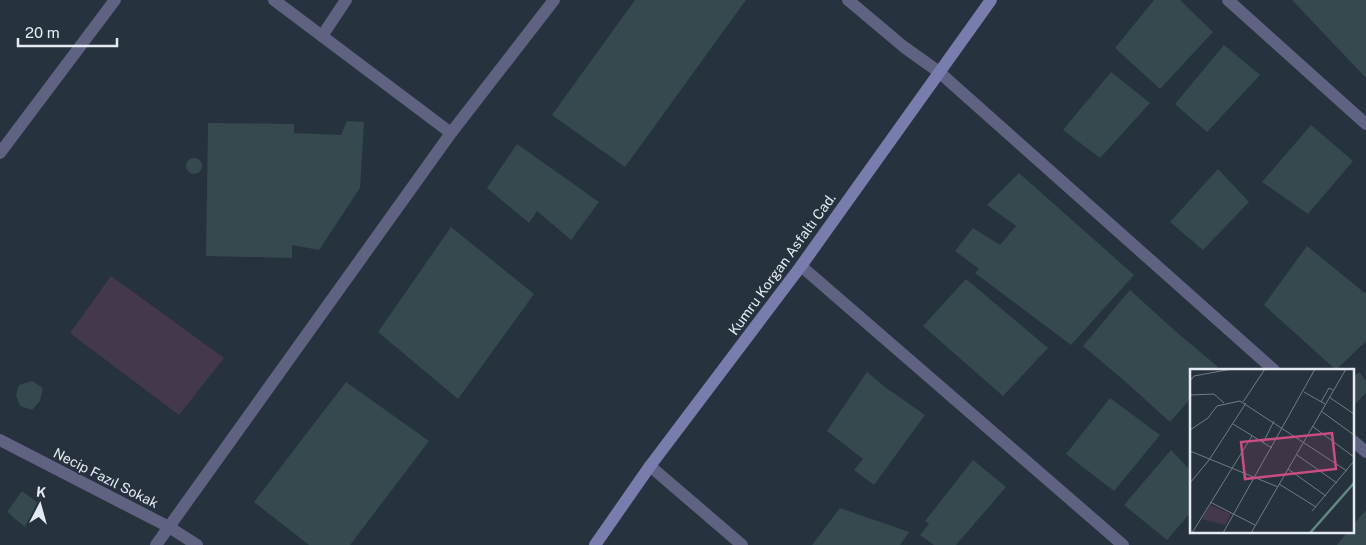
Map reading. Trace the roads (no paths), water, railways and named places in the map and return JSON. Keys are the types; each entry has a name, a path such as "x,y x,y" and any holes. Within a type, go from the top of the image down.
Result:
{"main road":[{"name":"Kumru Korgan Asfaltı Cad.","path":"595,545 650,466 801,266 990,0"}],"street":[{"path":"0,153 115,0"},
{"path":"274,0 451,133"},
{"path":"322,36 346,0"},
{"path":"156,545 451,133 554,0"},
{"path":"848,0 904,47 939,72 1273,369"},
{"path":"1228,0 1366,124"},
{"path":"801,266 1123,545"},
{"name":"Necip Fazıl Sokak","path":"0,440 169,527 197,545"},
{"path":"1354,442 1366,452"},
{"path":"650,466 742,545"}]}
